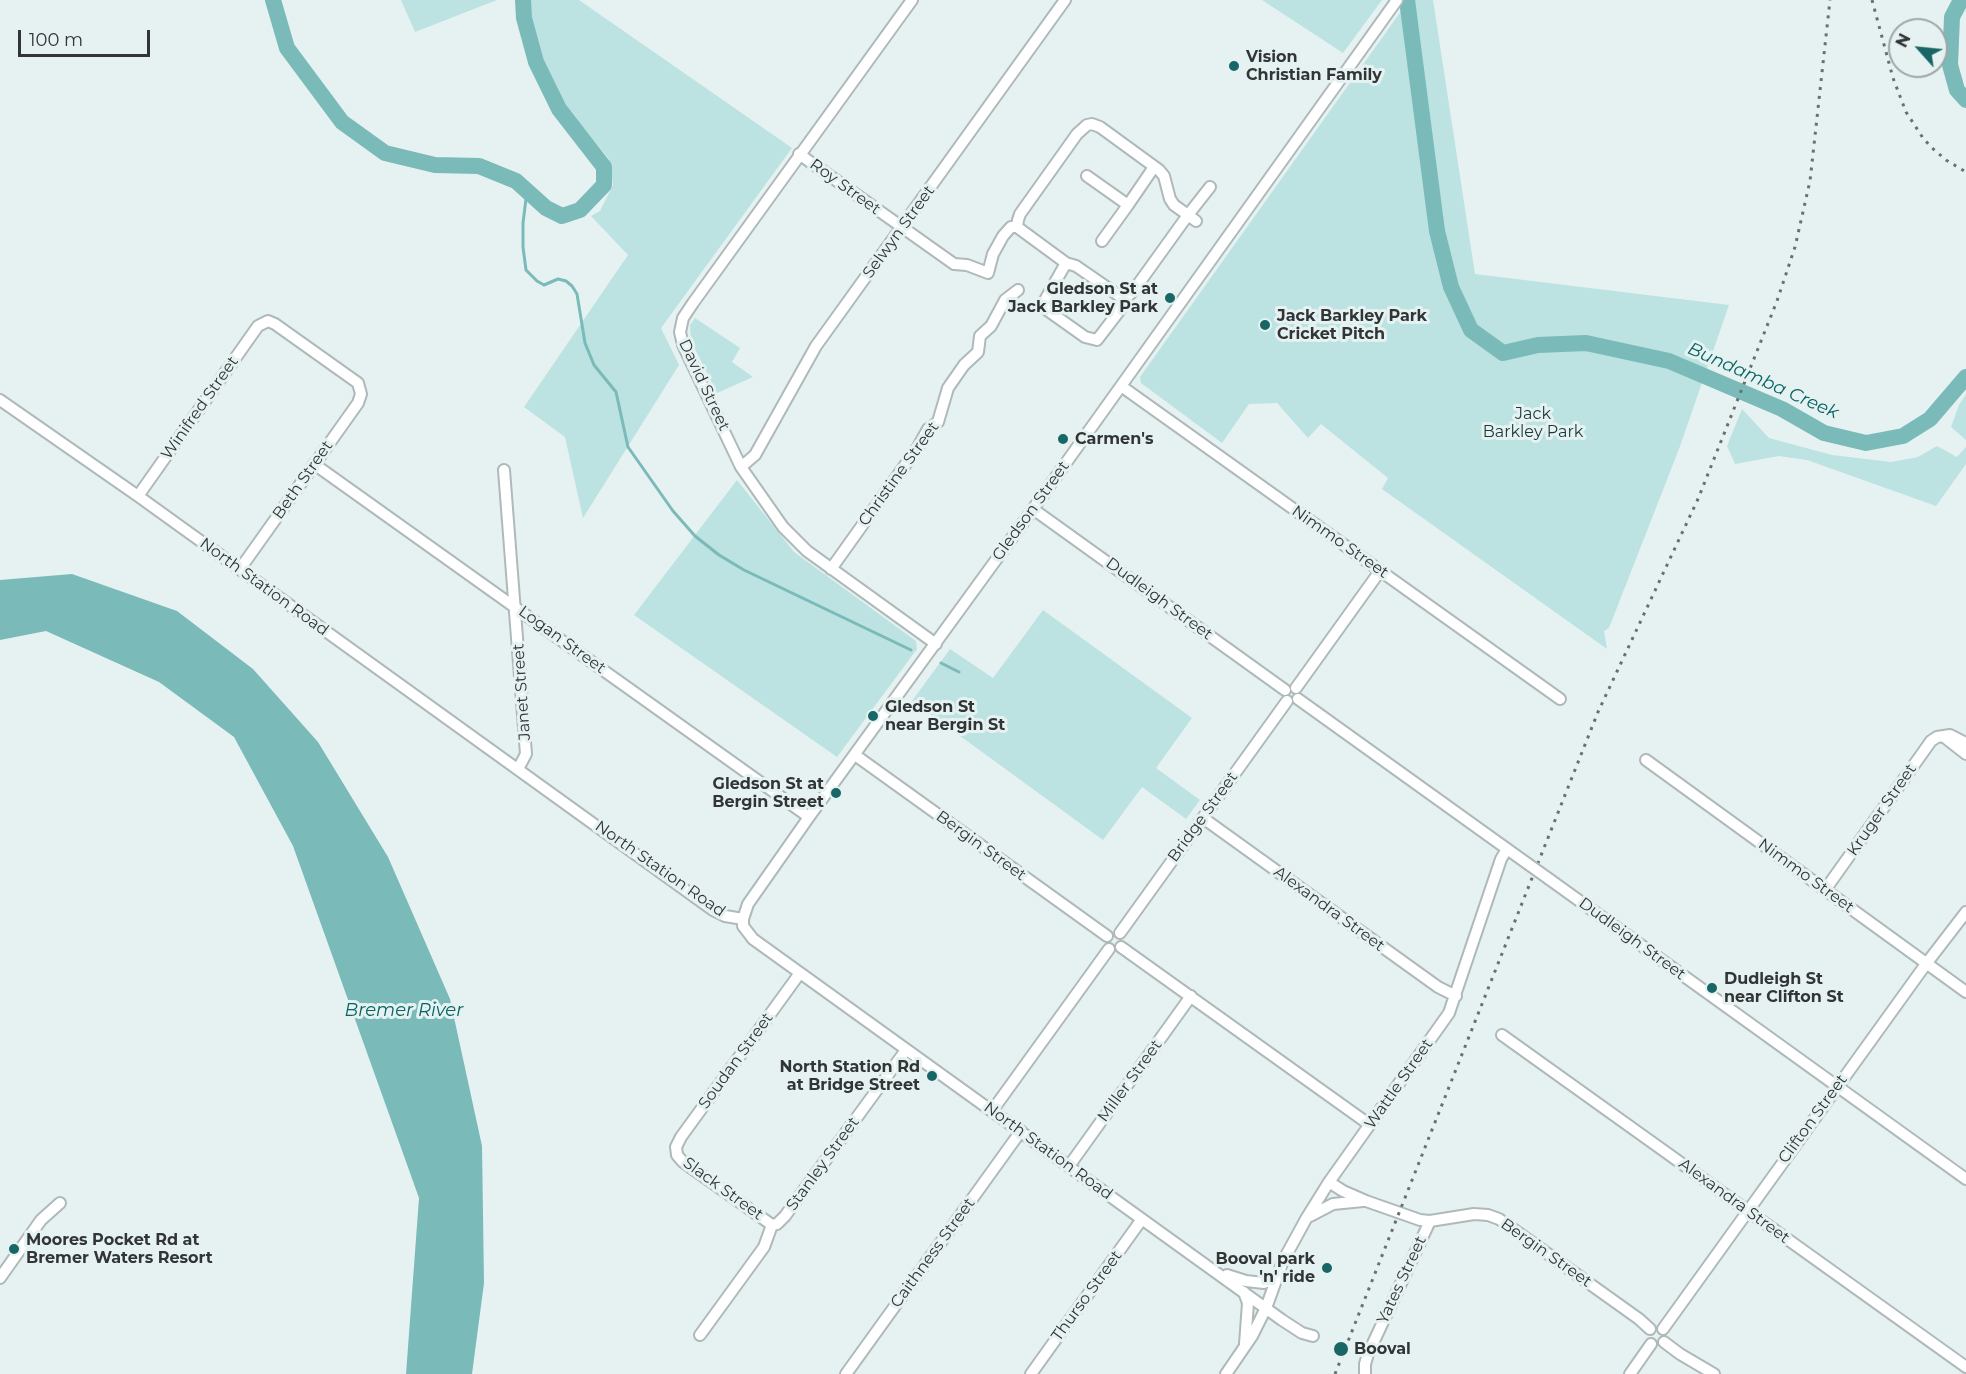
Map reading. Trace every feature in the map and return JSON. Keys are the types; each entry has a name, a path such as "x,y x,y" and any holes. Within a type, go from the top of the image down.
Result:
{"street":[{"name":"David Street","path":"912,0 683,318 680,332 683,345 741,467 789,534 831,569 936,644"},
{"name":"Selwyn Street","path":"741,467 755,455 816,346 1065,0"},
{"name":"Gledson Street","path":"742,919 748,904 809,817 936,644 1397,0"},
{"path":"1124,297 1076,266 1066,263 1017,227 1020,214 1077,134 1087,125 1100,127 1164,176 1170,199 1174,205 1192,218"},
{"name":"Roy Street","path":"799,154 954,264 967,265 988,273 993,254 1003,236 1011,227 1017,227"},
{"path":"1102,242 1154,167"},
{"path":"1087,176 1128,205"},
{"path":"1066,263 1045,297 1045,307 1085,338 1097,340 1120,310 1124,297 1134,290 1192,218 1210,187"},
{"name":"Christine Street","path":"831,569 926,433 938,422 948,388 964,365 978,352 980,336 991,326 1005,300 1018,290"},
{"name":"Winifred Street","path":"138,496 256,329 265,322 271,321 355,381 362,389"},
{"name":"Nimmo Street","path":"1121,386 1560,699"},
{"name":"Beth Street","path":"240,569 358,403 362,389"},
{"name":"North Station Road","path":"0,400 138,496 713,910 725,916 742,919 747,934 800,973 1266,1308 1302,1333 1313,1336"},
{"name":"Logan Street","path":"314,464 809,817"},
{"name":"Janet Street","path":"504,470 526,754 518,769"},
{"name":"Dudleigh Street","path":"1033,509 1966,1179"},
{"name":"Bridge Street","path":"1120,933 1380,571"},
{"path":"1943,736 1954,735 1966,743"},
{"path":"1943,736 1966,754"},
{"name":"Kruger Street","path":"1825,890 1927,746 1934,738 1943,736"},
{"name":"Bergin Street","path":"855,755 1107,936"},
{"name":"Nimmo Street","path":"1646,760 1966,992"},
{"name":"Alexandra Street","path":"1203,818 1438,987 1456,996"},
{"name":"Wattle Street","path":"1226,1374 1245,1347 1266,1308 1283,1261 1306,1219 1329,1182 1449,1012 1501,859 1507,849"},
{"name":"Clifton Street","path":"1663,1329 1966,912"},
{"path":"1113,932 1120,933 1124,940 1121,947 1115,950 1109,949 1105,943 1107,936 1113,932"},
{"path":"1121,947 1370,1125"},
{"path":"992,1111 1109,949"},
{"name":"Soudan Street","path":"677,1152 676,1147 681,1137 800,973"},
{"name":"Miller Street","path":"1069,1166 1191,996"},
{"name":"Alexandra Street","path":"1502,1035 1966,1367"},
{"name":"Stanley Street","path":"700,1335 764,1247 772,1225 777,1224 785,1216 906,1050"},
{"name":"Caithness Street","path":"846,1374 1021,1131"},
{"name":"Slack Street","path":"677,1152 683,1162 772,1225"},
{"name":"Bergin Street","path":"1329,1182 1366,1201 1409,1218 1430,1221 1474,1214 1499,1219 1650,1329"},
{"path":"1306,1219 1326,1206 1341,1202 1366,1201"},
{"path":"0,1278 41,1220 60,1203"},
{"name":"Thurso Street","path":"1031,1374 1142,1219"},
{"name":"Yates Street","path":"1365,1374 1368,1354 1430,1221"},
{"path":"1219,1273 1246,1281 1264,1283 1278,1277"},
{"path":"1244,1291 1248,1304 1245,1347"},
{"path":"1658,1326 1666,1335 1664,1342 1659,1345 1651,1344 1647,1337 1650,1329 1658,1326"},
{"path":"1664,1342 1714,1374"},
{"path":"1630,1374 1651,1344"}],"green space":[{"path":"401,0 497,0 415,32"},
{"path":"530,0 579,0 792,148 661,328 679,365 583,518 565,437 524,407 628,255 591,216 600,211 613,185 609,159 563,103 541,56 530,18"},
{"path":"1262,0 1382,0 1343,53"},
{"name":"Jack Barkley Park","path":"1409,0 1433,0 1475,274 1729,305 1679,449 1609,628 1604,631 1607,649 1382,489 1388,478 1321,424 1308,438 1277,403 1249,404 1222,443 1141,383 1140,377"},
{"path":"695,318 740,348 732,362 753,377 717,393 691,341 690,325"},
{"path":"1966,394 1966,440 1951,427 1959,405"},
{"path":"1742,409 1769,438 1832,455 1891,462 1918,457 1937,446 1957,457 1966,447 1966,464 1936,506 1807,460 1779,456 1735,464 1727,446"},
{"path":"737,480 794,552 916,641 917,649 837,757 634,615"},
{"path":"1043,610 1192,718 1156,768 1200,800 1186,819 1142,787 1103,840 912,701 950,649 993,678"}],"water":[{"name":"Bremer River","path":"72,574 177,611 253,669 318,742 388,857 450,999 482,1146 484,1283 472,1374 406,1374 419,1198 293,846 234,737 159,682 46,631 0,640 0,580"}],"waterway":[{"name":"Bundamba Creek","path":"273,0 287,48 342,122 385,153 435,165 479,166 516,181 546,208 562,216 580,210 604,185 604,167 559,109 536,62 524,18 523,0"},
{"name":"Bundamba Creek","path":"1407,0 1437,231 1451,287 1471,330 1503,353 1538,345 1586,343 1669,361 1782,409 1824,433 1866,443 1903,436 1930,419 1966,377"},
{"name":"Bundamba Creek","path":"1961,0 1952,17 1950,65 1957,90 1966,100"},
{"path":"527,191 523,223 526,270 544,285 558,279 566,281 577,294 585,343 594,365 616,392 628,447 673,511 695,536 719,555 744,570 911,650"},
{"path":"941,663 959,672"}],"railway":[{"path":"1335,1374 1598,712 1698,499 1777,301 1795,247 1810,181 1830,0"},
{"path":"1872,0 1893,78 1906,112 1931,147 1946,160 1966,172"}],"place":[{"name":"Vision Christian Family","path":"1234,66"},
{"name":"Gledson St at Jack Barkley Park","path":"1170,298"},
{"name":"Jack Barkley Park Cricket Pitch","path":"1265,325"},
{"name":"Carmen's","path":"1063,439"},
{"name":"Gledson St near Bergin St","path":"873,716"},
{"name":"Gledson St at Bergin Street","path":"836,793"},
{"name":"Dudleigh St near Clifton St","path":"1712,988"},
{"name":"North Station Rd at Bridge Street","path":"932,1076"},
{"name":"Moores Pocket Rd at Bremer Waters Resort","path":"14,1249"},
{"name":"Booval park 'n' ride","path":"1327,1268"},
{"name":"Booval","path":"1341,1349"}]}
